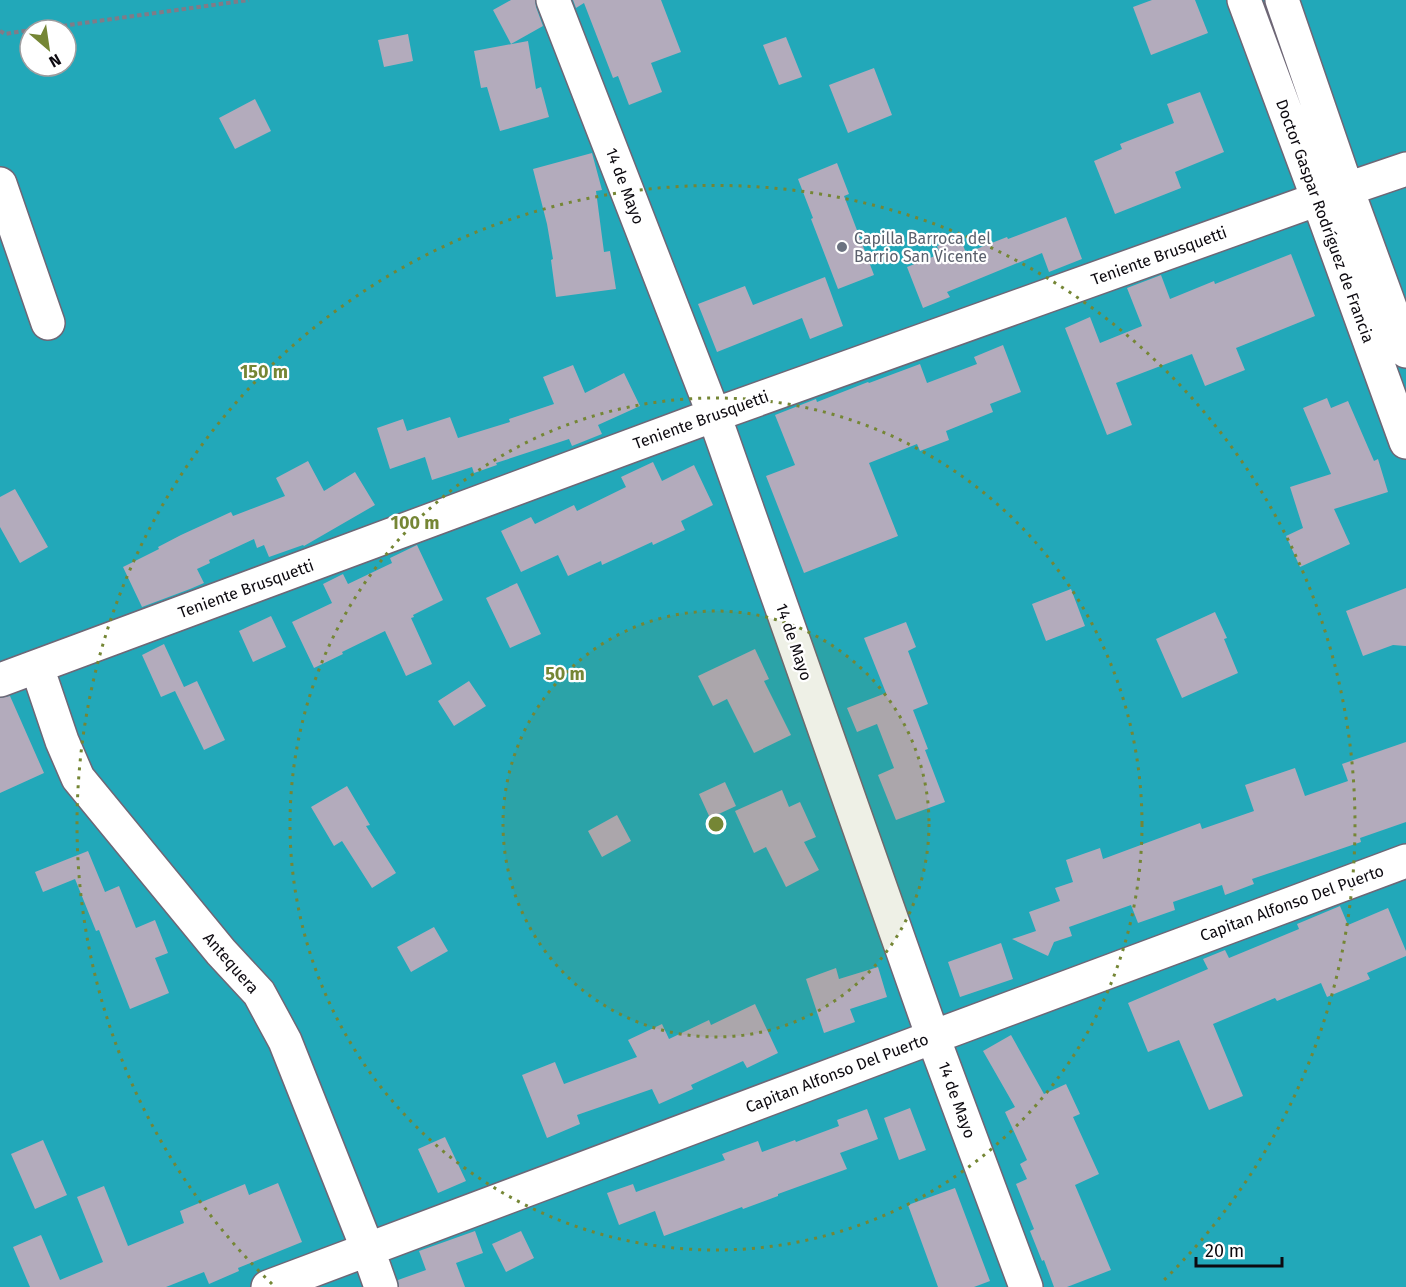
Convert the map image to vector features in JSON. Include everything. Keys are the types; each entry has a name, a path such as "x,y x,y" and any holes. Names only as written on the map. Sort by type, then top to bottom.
{"street":[{"name":"14 de Mayo","path":"553,0 714,415 933,1037 1026,1287"},
{"name":"Doctor Gaspar Rodríguez de Francia","path":"1244,0 1406,351"},
{"name":"Doctor Gaspar Rodríguez de Francia","path":"1282,0 1333,194 1406,442"},
{"name":"Teniente Brusquetti","path":"0,680 714,415 1406,169"},
{"path":"0,184 48,324"},
{"name":"Antequera","path":"37,667 62,741 78,778 221,952 259,993 285,1041 381,1287"},
{"name":"Capitan Alfonso Del Puerto","path":"268,1287 1406,861"}],"path":[{"path":"78,24 249,0"},
{"path":"0,31 5,34 18,32"}],"water":[{"path":"0,0 1406,0 1406,1287 0,1287"}],"building":[{"path":"511,0 535,0 543,26 511,44 493,10"},
{"path":"573,0 661,0 681,52 651,63 662,92 629,105 618,76 613,78 584,3 576,8"},
{"path":"1152,0 1195,0 1208,33 1151,55 1133,7"},
{"path":"408,34 413,61 384,67 378,40"},
{"path":"786,37 802,77 779,85 763,45"},
{"path":"528,41 536,89 541,87 549,117 500,131 487,87 481,88 474,51"},
{"path":"874,68 892,115 848,133 829,85"},
{"path":"1200,92 1224,152 1175,172 1181,188 1115,214 1094,161 1122,149 1120,144 1174,123 1167,104"},
{"path":"255,99 271,131 235,149 219,118"},
{"path":"592,153 602,190 596,191 604,252 610,251 616,289 556,297 547,224 533,169"},
{"name":"Capilla Barroca del Barrio San Vicente","path":"837,163 849,194 844,196 874,275 838,289 798,179"},
{"path":"1066,217 1082,259 1049,272 1042,253 947,292 950,297 923,308 907,267 940,254 937,246 960,237 966,253"},
{"path":"1291,254 1315,316 1236,348 1245,370 1205,386 1192,354 1116,383 1132,425 1107,435 1065,328 1090,317 1100,343 1142,326 1127,288 1161,275 1170,299"},
{"path":"825,277 843,326 810,339 802,318 717,352 698,304 745,286 753,305"},
{"path":"1003,345 1021,392 990,404 993,412 946,431 949,440 920,451 917,444 869,463 898,536 804,573 766,476 795,465 775,415 920,364 927,383 977,364 974,357"},
{"path":"573,365 585,393 624,373 640,406 598,425 602,434 572,446 569,439 496,463 497,465 474,473 472,467 432,480 425,457 390,469 377,428 403,419 407,431 450,417 458,438 510,422 509,419 554,404 543,377"},
{"path":"1327,398 1331,408 1348,401 1374,461 1378,459 1388,492 1334,509 1350,544 1300,567 1286,536 1303,528 1290,487 1331,474 1303,408"},
{"path":"308,461 324,491 355,472 375,505 304,546 269,557 264,545 257,548 254,539 209,560 210,563 197,569 204,583 142,607 123,567 181,535 231,512 233,516 285,496 276,478"},
{"path":"653,462 662,481 694,465 713,505 681,521 685,530 602,565 601,561 568,576 558,555 521,572 501,531 531,517 535,524 574,505 577,511 626,487 621,477"},
{"path":"15,489 48,547 20,563 0,527 0,497"},
{"path":"417,545 443,600 411,618 432,664 406,676 385,631 314,668 292,622 332,603 323,584 343,574 348,584 392,563 390,558"},
{"path":"517,583 541,634 510,648 486,598"},
{"path":"1406,588 1406,646 1393,645 1363,656 1346,611"},
{"path":"1071,589 1085,626 1046,641 1032,604"},
{"path":"1215,612 1227,638 1224,639 1238,673 1182,698 1156,639"},
{"path":"271,616 286,647 253,662 239,631"},
{"path":"906,622 916,647 908,651 928,704 913,710 928,749 925,750 945,802 896,820 878,775 894,768 877,724 857,732 847,708 886,693 864,638"},
{"path":"164,644 184,687 197,681 225,740 204,750 175,691 161,697 142,655"},
{"path":"755,649 769,679 764,681 791,735 754,753 727,699 713,706 698,676"},
{"path":"469,681 486,706 454,726 438,701"},
{"path":"10,696 44,773 0,793 0,698"},
{"path":"1406,742 1406,822 1360,838 1361,842 1252,879 1254,884 1225,895 1222,885 1173,902 1175,910 1138,923 1131,905 1069,927 1072,936 1054,942 1048,956 1012,939 1036,931 1029,912 1060,901 1055,888 1073,882 1066,860 1100,848 1103,859 1200,823 1202,829 1254,811 1245,785 1295,768 1305,796 1348,781 1342,764"},
{"path":"725,782 736,806 710,818 699,794"},
{"path":"347,786 370,825 366,826 396,873 372,888 342,841 334,846 311,807"},
{"path":"782,790 789,807 800,802 816,837 804,842 819,870 786,887 766,847 754,853 735,811"},
{"path":"617,815 631,841 602,857 588,831"},
{"path":"88,851 105,892 119,886 136,928 155,920 168,953 155,958 169,993 130,1009 99,930 96,931 75,879 43,892 35,872"},
{"path":"1340,906 1348,925 1388,908 1406,956 1367,973 1370,979 1327,997 1321,983 1277,1001 1275,998 1213,1024 1243,1096 1209,1110 1179,1040 1148,1052 1128,1003 1208,969 1203,959 1225,950 1229,958 1299,929 1297,924"},
{"path":"434,927 448,951 411,972 397,947"},
{"path":"1001,943 1013,979 960,997 948,962"},
{"path":"878,967 887,997 850,1009 855,1022 824,1033 806,979 836,968 839,979"},
{"path":"755,1004 778,1053 747,1068 743,1061 691,1085 693,1089 659,1104 652,1089 577,1115 580,1124 547,1138 522,1075 555,1062 564,1084 637,1057 628,1040 662,1024 669,1039 709,1020 711,1025"},
{"path":"1011,1035 1044,1094 1066,1084 1080,1114 1073,1117 1099,1174 1075,1185 1111,1270 1067,1287 1054,1287 1030,1231 1034,1229 1016,1184 1027,1179 1020,1164 1027,1160 1005,1112 1015,1107 983,1051"},
{"path":"910,1108 926,1150 899,1160 884,1118"},
{"path":"867,1109 878,1139 840,1153 847,1169 743,1209 742,1207 664,1236 655,1211 619,1225 607,1193 633,1184 636,1192 725,1160 722,1154 758,1141 762,1152 795,1140 796,1142 839,1126 837,1120"},
{"path":"445,1137 466,1181 438,1193 418,1149"},
{"path":"43,1140 67,1195 35,1209 11,1154"},
{"path":"278,1183 302,1242 238,1268 239,1271 209,1284 204,1272 166,1287 30,1287 13,1247 41,1235 60,1280 103,1262 77,1197 104,1186 128,1246 184,1223 180,1211 245,1184 249,1195"},
{"path":"955,1188 990,1281 974,1287 938,1287 908,1205"},
{"path":"475,1231 483,1253 456,1263 465,1287 399,1287 398,1280 426,1270 419,1251"},
{"path":"521,1231 534,1258 506,1272 492,1244"}],"place":[{"name":"Capilla Barroca del Barrio San Vicente","path":"842,247"}]}
